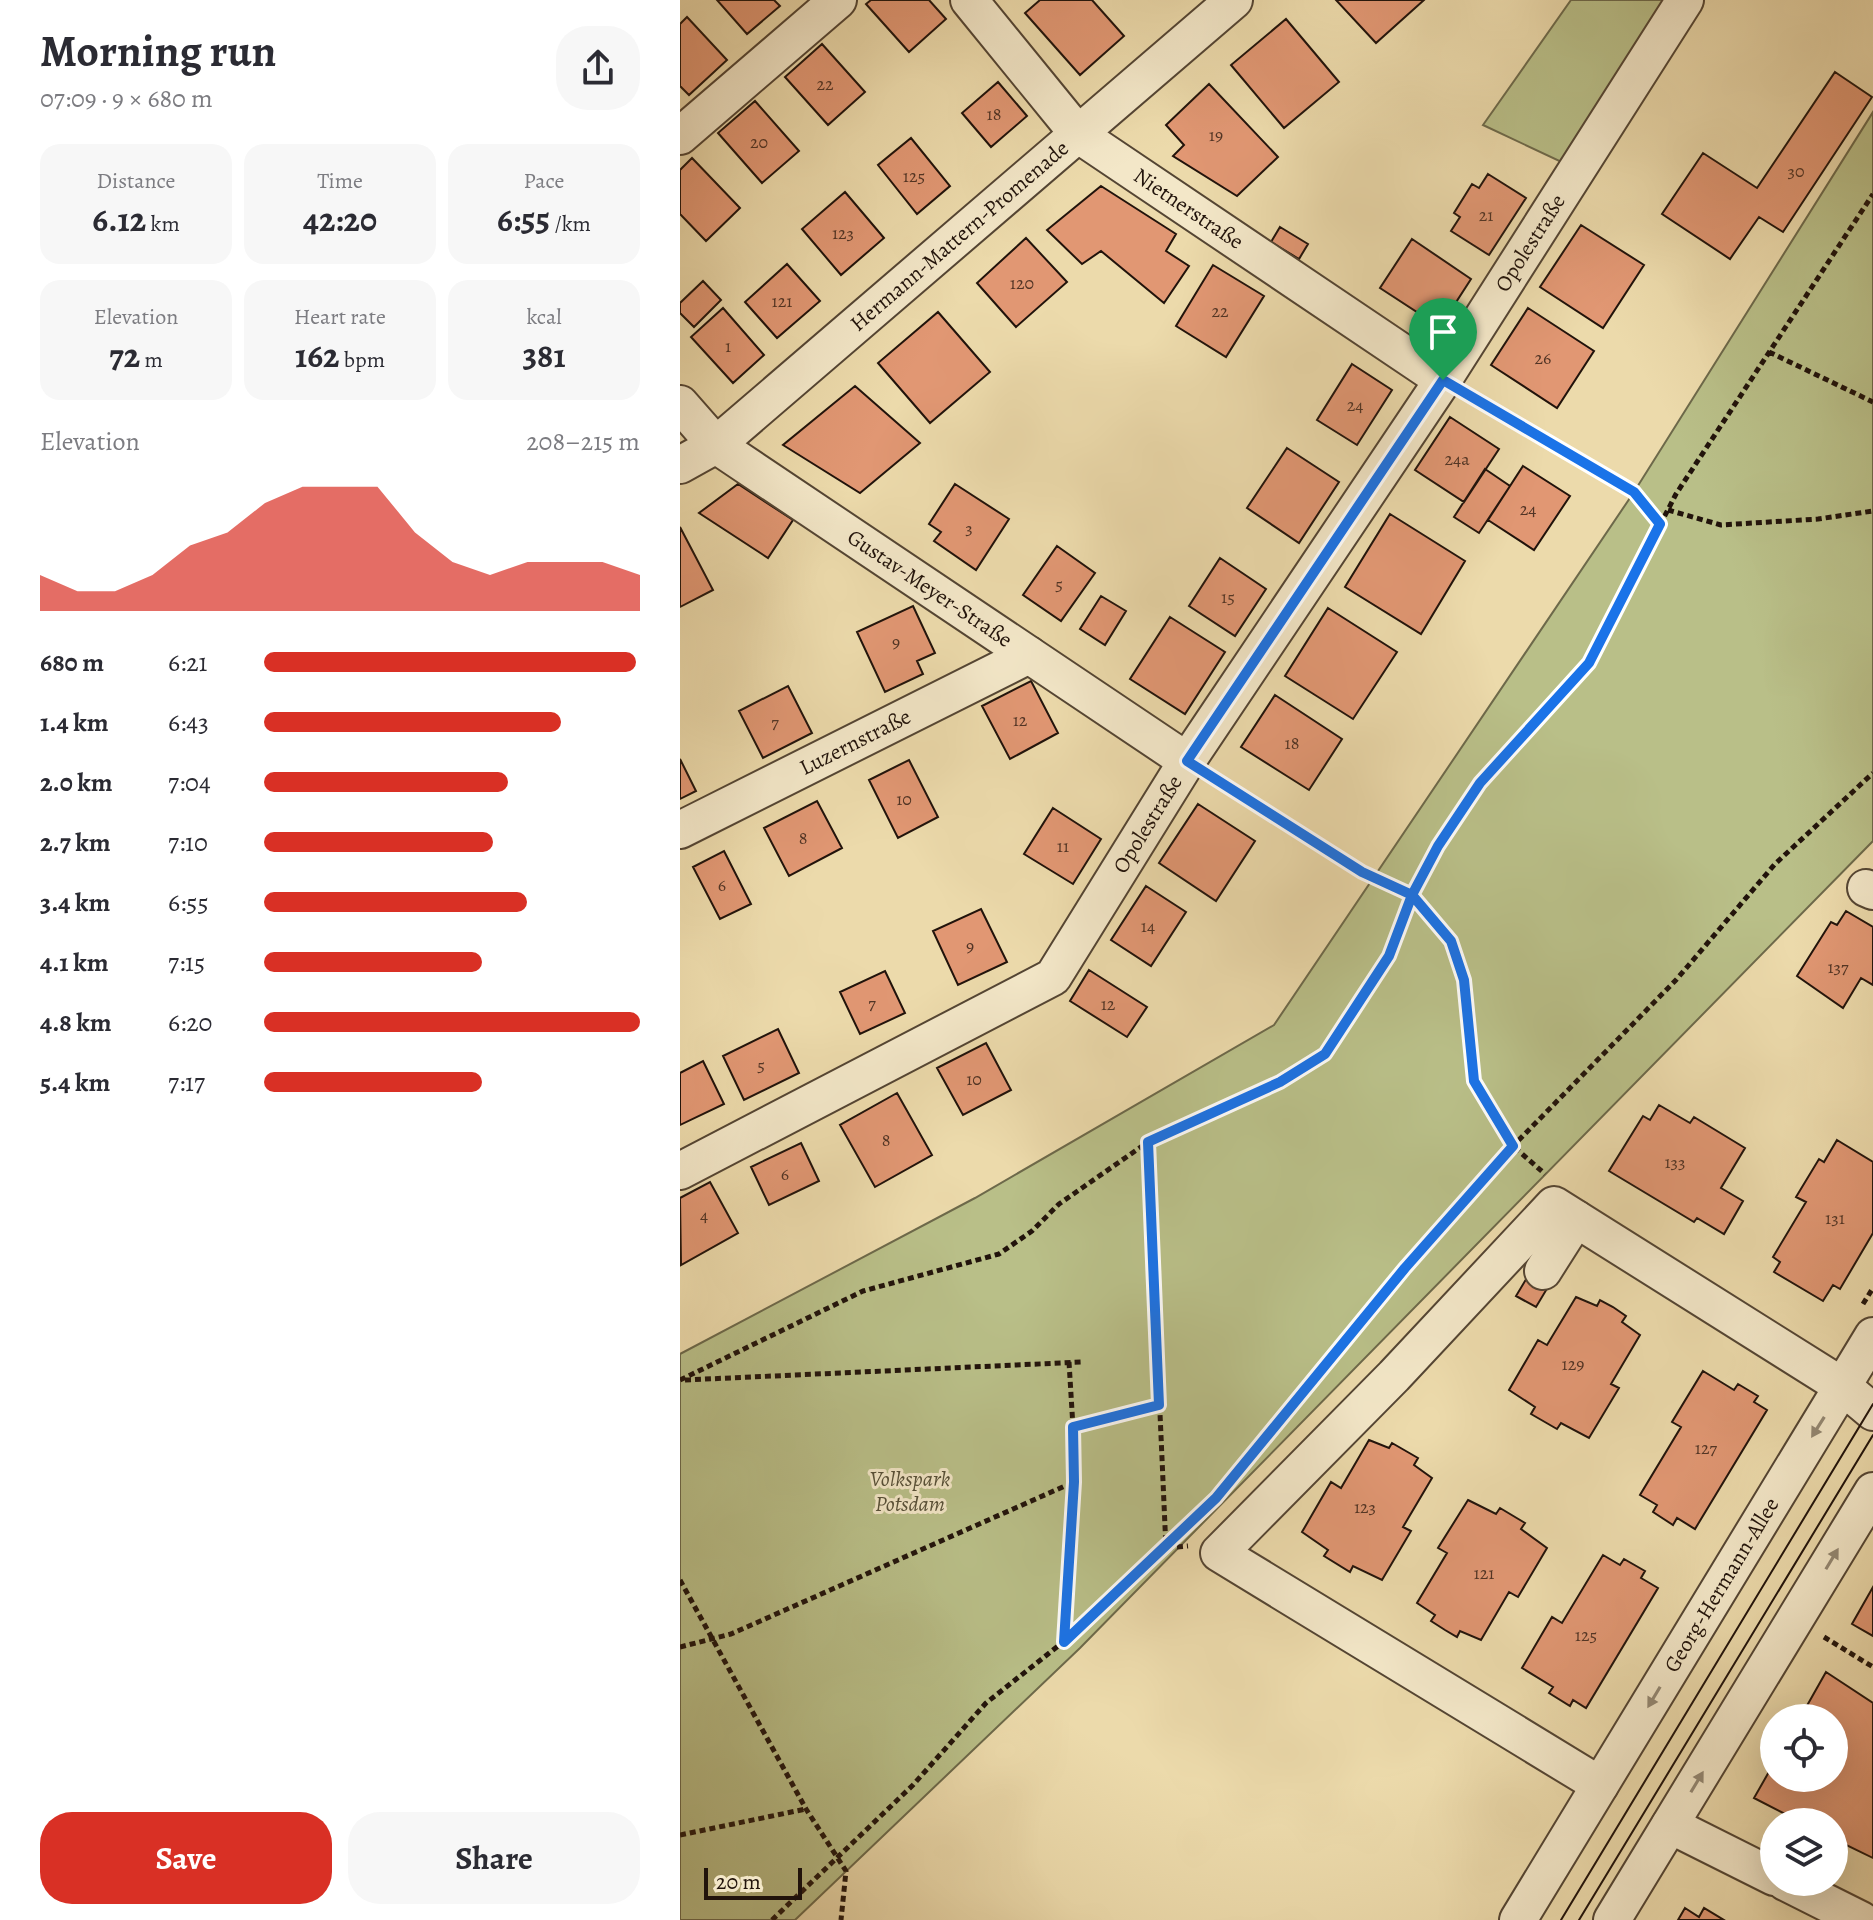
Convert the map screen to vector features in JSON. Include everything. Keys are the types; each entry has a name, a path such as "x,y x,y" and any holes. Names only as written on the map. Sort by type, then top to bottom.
{"street":[{"path":"680,136 838,0"},
{"name":"Nietnerstraße","path":"969,0 1079,135 1443,380"},
{"name":"Hermann-Mattern-Promenade","path":"680,465 716,445 1234,0"},
{"name":"Opolestraße","path":"680,1171 1053,977 1187,761 1443,380 1685,0"},
{"name":"Gustav-Meyer-Straße","path":"680,404 716,445 1187,761"},
{"name":"Luzernstraße","path":"680,830 1029,655"},
{"path":"1543,1271 1565,1212"},
{"path":"1565,1212 1842,1386 1873,1412"},
{"path":"1565,1212 1394,1376 1219,1553 1600,1785"},
{"name":"Georg-Hermann-Allee","path":"1526,1917 1600,1785 1873,1336"},
{"path":"1612,1920 1873,1491"},
{"path":"1670,1825 1760,1870"},
{"path":"1813,1896 1861,1920"}],"path":[{"path":"1082,1362 680,1380 863,1291 999,1254 1032,1231 1059,1204 1148,1142 1280,1082 1325,1054 1389,956 1412,895 1438,846 1480,783 1589,663 1668,510 1873,194"},
{"path":"1769,352 1873,402"},
{"path":"1443,380 1634,492 1660,524"},
{"path":"1668,510 1721,525 1818,519 1873,511"},
{"path":"1187,761 1362,872 1412,895 1451,941 1464,980 1474,1081 1513,1146"},
{"path":"772,1920 913,1785 986,1703 1064,1642 1166,1549 1216,1498 1405,1268 1513,1146 1676,980 1775,864 1873,773"},
{"path":"1148,1142 1166,1549"},
{"path":"1064,1642 1074,1482 1069,1362"},
{"path":"1073,1427 1159,1405"},
{"path":"680,1647 731,1634 1074,1482"},
{"path":"680,1580 806,1809 846,1871 841,1920"},
{"path":"1823,1637 1873,1667"},
{"path":"680,1835 806,1809"}],"green space":[{"path":"1571,0 1676,0 1570,166 1483,125"},
{"name":"Volkspark Potsdam","path":"1873,112 1873,841 1080,1648 795,1920 680,1920 680,1354 975,1198 1274,1025 1634,492"}],"building":[{"path":"717,0 774,0 780,6 747,34"},
{"path":"871,0 929,0 946,19 909,52 866,4"},
{"path":"1040,0 1092,0 1124,36 1080,75 1025,13"},
{"path":"1336,0 1424,0 1376,43"},
{"path":"687,17 727,60 689,95 680,86 680,24"},
{"path":"1286,19 1339,82 1284,128 1231,65"},
{"path":"822,44 865,92 828,125 785,77"},
{"path":"1835,72 1872,97 1783,232 1759,217 1730,259 1662,214 1703,153 1757,188"},
{"path":"998,82 1027,116 991,147 962,113"},
{"path":"1209,84 1278,157 1237,196 1173,156 1184,145 1166,125"},
{"path":"755,101 799,151 762,183 718,133"},
{"path":"911,138 950,186 917,214 878,165"},
{"path":"692,158 740,208 706,241 680,214 680,170"},
{"path":"1488,174 1526,198 1489,255 1451,231 1460,217 1454,213 1472,184 1479,188"},
{"path":"1101,186 1176,234 1166,251 1189,266 1164,303 1101,251 1082,264 1047,230"},
{"path":"845,192 884,238 841,275 802,229"},
{"path":"1581,225 1644,265 1603,328 1540,287"},
{"path":"1280,227 1308,244 1299,259 1271,242"},
{"path":"1026,238 1067,282 1016,327 977,283"},
{"path":"1412,239 1471,279 1440,327 1380,288"},
{"path":"787,264 820,301 777,338 745,302"},
{"path":"1213,265 1264,296 1226,357 1176,326"},
{"path":"703,281 721,300 694,327 680,313 680,303"},
{"path":"723,308 764,355 733,383 691,337"},
{"path":"1528,308 1594,351 1557,408 1491,365"},
{"path":"938,312 990,372 930,423 878,363"},
{"path":"1352,364 1392,390 1357,445 1317,420"},
{"path":"855,386 920,443 860,493 783,445"},
{"path":"1450,417 1499,449 1464,502 1415,470"},
{"path":"1287,448 1339,482 1299,543 1247,508"},
{"path":"1523,466 1570,496 1534,550 1488,520"},
{"path":"1485,469 1510,486 1479,533 1454,517"},
{"path":"738,484 793,520 768,558 699,513"},
{"path":"955,484 1009,519 976,570 934,541 941,532 929,524"},
{"path":"1390,514 1465,561 1421,634 1345,587"},
{"path":"680,527 713,590 680,607"},
{"path":"1057,546 1095,573 1061,621 1023,595"},
{"path":"1220,558 1266,589 1235,636 1189,606"},
{"path":"1101,596 1126,611 1105,645 1080,629"},
{"path":"913,606 935,653 917,661 923,674 885,692 857,632"},
{"path":"1328,608 1397,652 1353,719 1285,676"},
{"path":"1170,617 1225,652 1185,714 1130,679"},
{"path":"1031,681 1058,733 1010,759 982,706"},
{"path":"788,686 812,733 763,758 739,711"},
{"path":"1275,695 1342,739 1309,790 1241,747"},
{"path":"680,759 696,791 680,799"},
{"path":"909,760 938,817 898,838 869,780"},
{"path":"817,801 842,848 789,876 764,828"},
{"path":"1198,804 1255,841 1216,901 1159,863"},
{"path":"1053,808 1101,839 1073,884 1024,854"},
{"path":"724,851 751,904 720,919 693,867"},
{"path":"1146,886 1186,912 1151,966 1111,940"},
{"path":"981,909 1007,962 958,985 933,931"},
{"path":"1846,911 1873,927 1873,985 1861,978 1843,1008 1797,976 1831,922 1837,925"},
{"path":"1089,970 1147,1007 1127,1037 1070,1001"},
{"path":"885,971 905,1013 860,1034 840,992"},
{"path":"778,1029 799,1073 744,1100 723,1056"},
{"path":"986,1043 1011,1090 963,1115 937,1068"},
{"path":"703,1061 724,1104 680,1125 680,1073"},
{"path":"897,1093 932,1155 875,1187 840,1125"},
{"path":"1659,1105 1690,1123 1694,1117 1745,1148 1721,1188 1743,1201 1724,1234 1697,1218 1694,1222 1609,1171 1643,1116 1650,1120"},
{"path":"1837,1140 1873,1162 1873,1233 1840,1289 1833,1285 1823,1301 1774,1272 1780,1262 1773,1257 1806,1202 1796,1197 1819,1159 1824,1162"},
{"path":"801,1143 819,1181 769,1205 751,1167"},
{"path":"710,1182 738,1233 681,1265 680,1198"},
{"path":"1534,1266 1554,1277 1536,1307 1516,1296"},
{"path":"1576,1297 1597,1306 1600,1300 1613,1307 1626,1316 1622,1322 1640,1335 1611,1384 1619,1388 1589,1438 1561,1423 1557,1429 1531,1414 1535,1407 1509,1390 1538,1340 1547,1345"},
{"path":"1703,1371 1734,1390 1738,1384 1758,1396 1754,1402 1767,1410 1695,1529 1677,1518 1673,1525 1653,1512 1657,1505 1640,1495 1681,1427 1672,1422"},
{"path":"1369,1440 1389,1448 1392,1443 1418,1458 1414,1465 1432,1478 1403,1527 1411,1531 1382,1580 1353,1566 1350,1572 1324,1556 1328,1550 1302,1532 1331,1482 1341,1488"},
{"path":"1468,1500 1496,1514 1500,1508 1525,1523 1521,1529 1547,1548 1518,1597 1509,1592 1481,1640 1460,1631 1457,1637 1431,1621 1435,1615 1417,1603 1447,1553 1438,1548"},
{"path":"1603,1555 1620,1565 1624,1559 1645,1571 1641,1578 1658,1588 1586,1708 1573,1700 1570,1706 1549,1693 1553,1687 1522,1668 1552,1617 1562,1623"},
{"path":"1873,1587 1873,1636 1852,1624"},
{"path":"1826,1672 1873,1703 1873,1858 1848,1846 1848,1808 1774,1808 1754,1798 1760,1788 1760,1792 1848,1792 1848,1704 1808,1704"},
{"path":"1685,1908 1699,1917 1704,1908 1724,1920 1678,1920"}],"tram line":[{"path":"1561,1920 1873,1404"},
{"path":"1579,1920 1873,1435"}],"route":[{"path":"1443,380 1187,761 1362,872 1412,895 1451,941 1464,980 1474,1081 1513,1146 1405,1268 1216,1498 1166,1549 1064,1642 1074,1482 1073,1427 1159,1405 1148,1142 1280,1082 1325,1054 1389,956 1412,895 1438,846 1480,783 1589,663 1660,524 1634,492 1443,380"}]}
